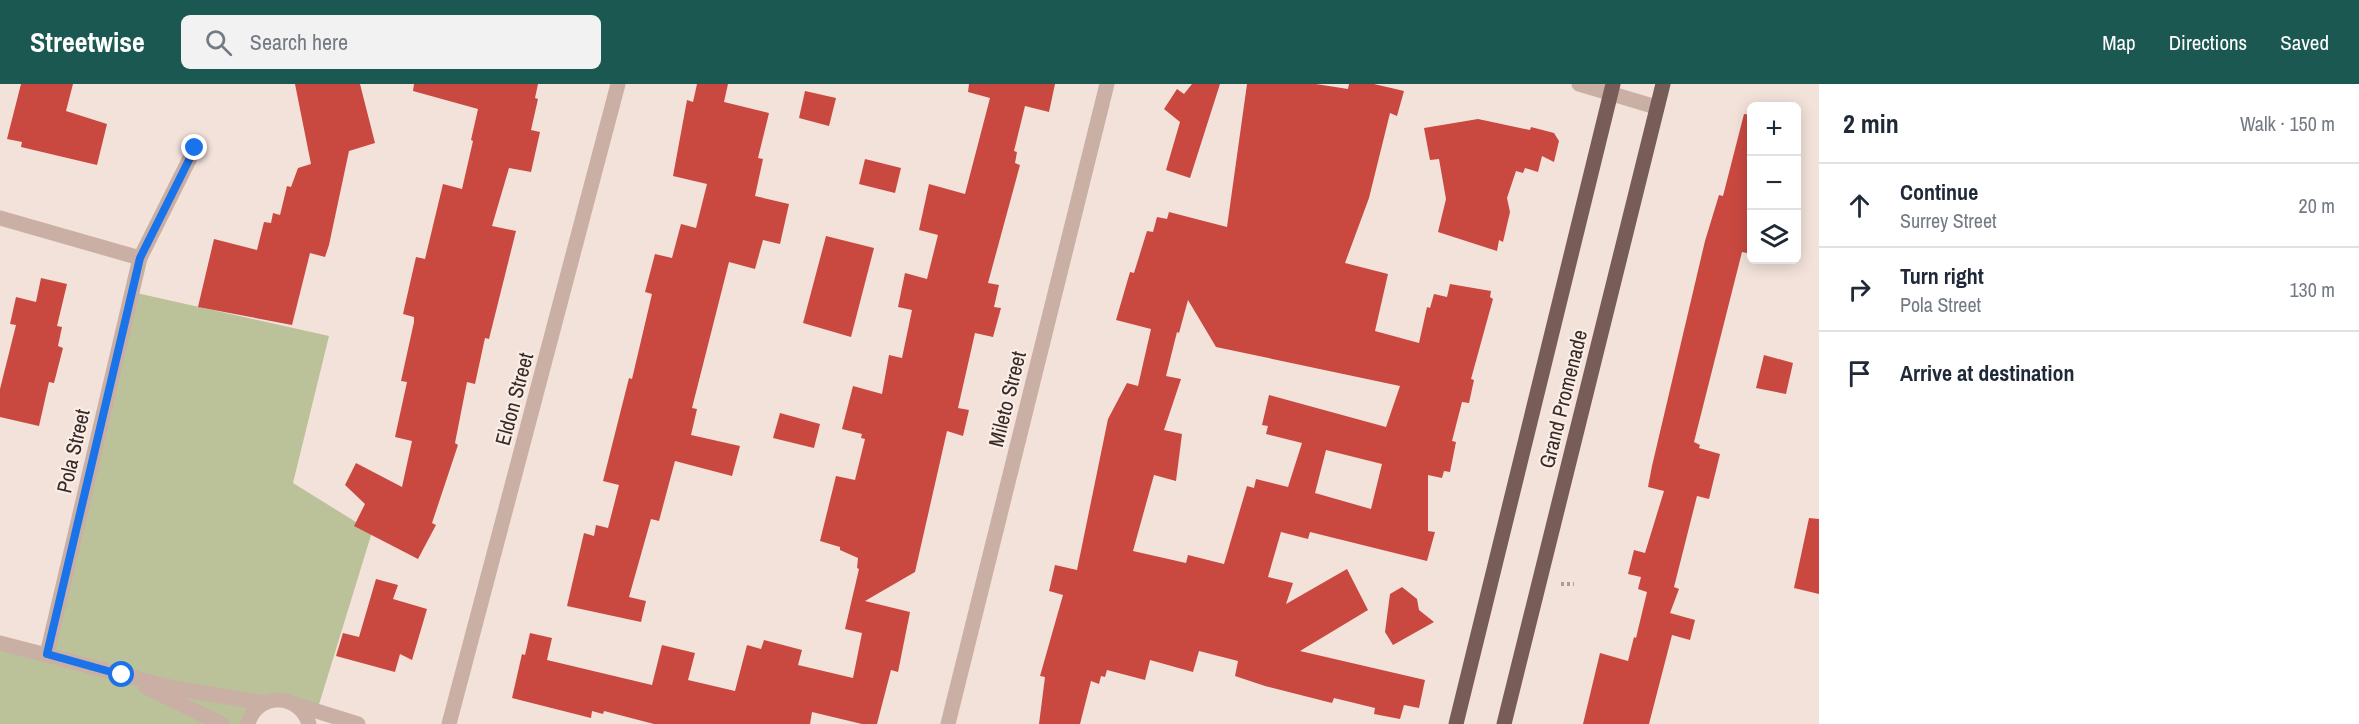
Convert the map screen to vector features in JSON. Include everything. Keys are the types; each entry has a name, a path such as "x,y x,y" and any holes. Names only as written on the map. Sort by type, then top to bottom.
{"main road":[{"name":"Grand Promenade","path":"1504,724 1663,84"},
{"name":"Grand Promenade","path":"1456,724 1612,89"}],"street":[{"name":"Eldon Street","path":"449,724 618,84"},
{"name":"Mileto Street","path":"948,724 1107,84"},
{"path":"1579,84 1612,89 1656,107"},
{"name":"Pola Street","path":"47,654 140,258 195,148"},
{"path":"0,218 140,258"},
{"path":"0,643 174,688 264,703 281,700 358,724"},
{"path":"122,675 222,724"},
{"path":"248,724 254,712 264,703"},
{"path":"297,705 306,715 309,724"}],"green space":[{"path":"132,292 329,336 293,483 372,532 313,724 274,699 248,724 0,724 0,643 46,654"}],"building":[{"path":"21,84 73,84 66,111 107,124 97,165 21,147 22,142 7,139"},
{"path":"295,84 360,84 375,143 349,151 329,245 325,257 310,253 292,325 198,307 214,239 257,250 264,222 271,223 273,213 280,215 287,186 291,187 298,168 311,164"},
{"path":"414,84 538,84 535,98 538,99 531,130 540,132 531,172 509,168 492,226 516,231 489,339 485,338 475,384 467,382 455,443 458,445 432,523 436,525 418,559 354,526 365,504 345,485 356,463 402,487 412,441 395,437 407,382 401,381 414,322 414,317 403,314 416,257 425,259 443,184 462,189 473,141 471,140 478,109 413,91"},
{"path":"697,84 728,84 724,102 769,113 758,158 763,159 755,196 789,204 780,244 763,240 755,269 729,262 692,408 697,409 691,435 740,446 732,476 675,461 659,521 651,519 629,597 646,601 641,622 567,606 584,533 594,536 596,525 608,528 619,485 603,481 629,378 632,379 652,294 645,292 655,254 672,258 681,224 696,228 707,184 673,176 687,100 693,102"},
{"path":"969,84 1055,84 1049,112 1025,106 1014,151 1017,152 1015,163 1020,165 988,283 999,285 994,307 1001,308 993,337 975,333 958,408 969,410 963,436 947,431 915,572 865,601 910,612 898,672 891,670 877,724 862,724 812,712 810,724 654,724 604,711 603,714 592,711 591,718 512,698 522,654 525,655 530,633 552,638 547,660 652,685 662,645 695,653 688,680 735,691 747,645 761,649 764,640 802,650 798,665 853,678 862,633 845,629 859,569 857,568 858,558 840,550 840,547 820,541 836,476 855,480 865,439 861,438 862,434 842,429 853,386 882,394 889,355 902,358 912,310 898,307 905,273 927,279 938,235 919,230 929,184 965,194 990,98 968,92"},
{"path":"1192,84 1220,84 1190,178 1166,170 1180,122 1164,109 1177,89 1184,94"},
{"path":"1247,84 1316,84 1348,89 1349,84 1374,84 1404,91 1397,116 1390,113 1369,198 1345,263 1388,274 1375,331 1419,343 1427,307 1430,308 1434,294 1447,297 1450,284 1491,291 1490,297 1493,299 1471,379 1474,380 1469,403 1462,402 1452,441 1456,442 1450,472 1444,471 1442,478 1428,475 1428,531 1435,532 1427,561 1310,532 1308,539 1281,532 1268,577 1293,583 1286,604 1347,569 1368,610 1300,651 1425,680 1419,708 1404,705 1400,719 1374,714 1375,708 1334,698 1332,703 1265,686 1235,676 1238,661 1199,651 1193,672 1150,660 1145,680 1107,670 1105,677 1101,676 1099,684 1091,681 1080,724 1039,724 1045,677 1040,676 1063,595 1049,591 1055,565 1077,570 1108,419 1127,383 1138,386 1151,329 1116,320 1130,272 1134,273 1147,231 1153,232 1157,217 1167,219 1169,212 1227,227","holes":["1188,300 1216,347 1400,386 1386,427 1269,395 1262,425 1268,426 1266,434 1302,443 1288,487 1256,479 1254,488 1247,486 1224,564 1188,555 1186,563 1133,551 1154,475 1176,481 1182,434 1164,430 1181,379 1166,376","1326,450 1382,464 1371,509 1315,493"]},
{"path":"805,91 836,98 829,126 799,118"},
{"path":"1744,114 1747,114 1747,253 1742,252 1694,442 1700,445 1699,448 1720,454 1709,499 1697,496 1674,587 1679,589 1670,613 1695,620 1690,640 1672,635 1649,724 1583,724 1600,653 1628,661 1634,637 1636,638 1647,592 1638,589 1641,577 1628,574 1634,550 1645,553 1664,491 1648,487 1652,466 1705,241 1719,195 1723,196"},
{"path":"1478,119 1554,133 1559,141 1554,162 1542,156 1538,172 1525,168 1523,173 1516,171 1507,198 1510,212 1503,242 1499,240 1497,251 1438,232 1446,199 1439,159 1430,160 1424,128"},
{"path":"865,159 901,168 895,193 859,184"},
{"path":"826,236 874,248 851,337 803,323"},
{"path":"41,278 67,284 57,326 62,327 58,346 63,348 54,383 49,382 39,426 0,417 0,389 16,325 10,324 16,297 36,302"},
{"path":"1764,355 1793,363 1786,394 1756,388"},
{"path":"780,413 820,424 814,448 773,438"},
{"path":"1809,518 1819,519 1819,594 1794,588"},
{"path":"376,579 398,585 393,599 427,609 412,660 400,654 395,672 336,656 343,633 359,637"},
{"path":"1402,587 1417,599 1419,610 1434,622 1393,645 1385,632 1390,594"}],"route":[{"path":"122,675 47,654 140,258 195,148"}]}
